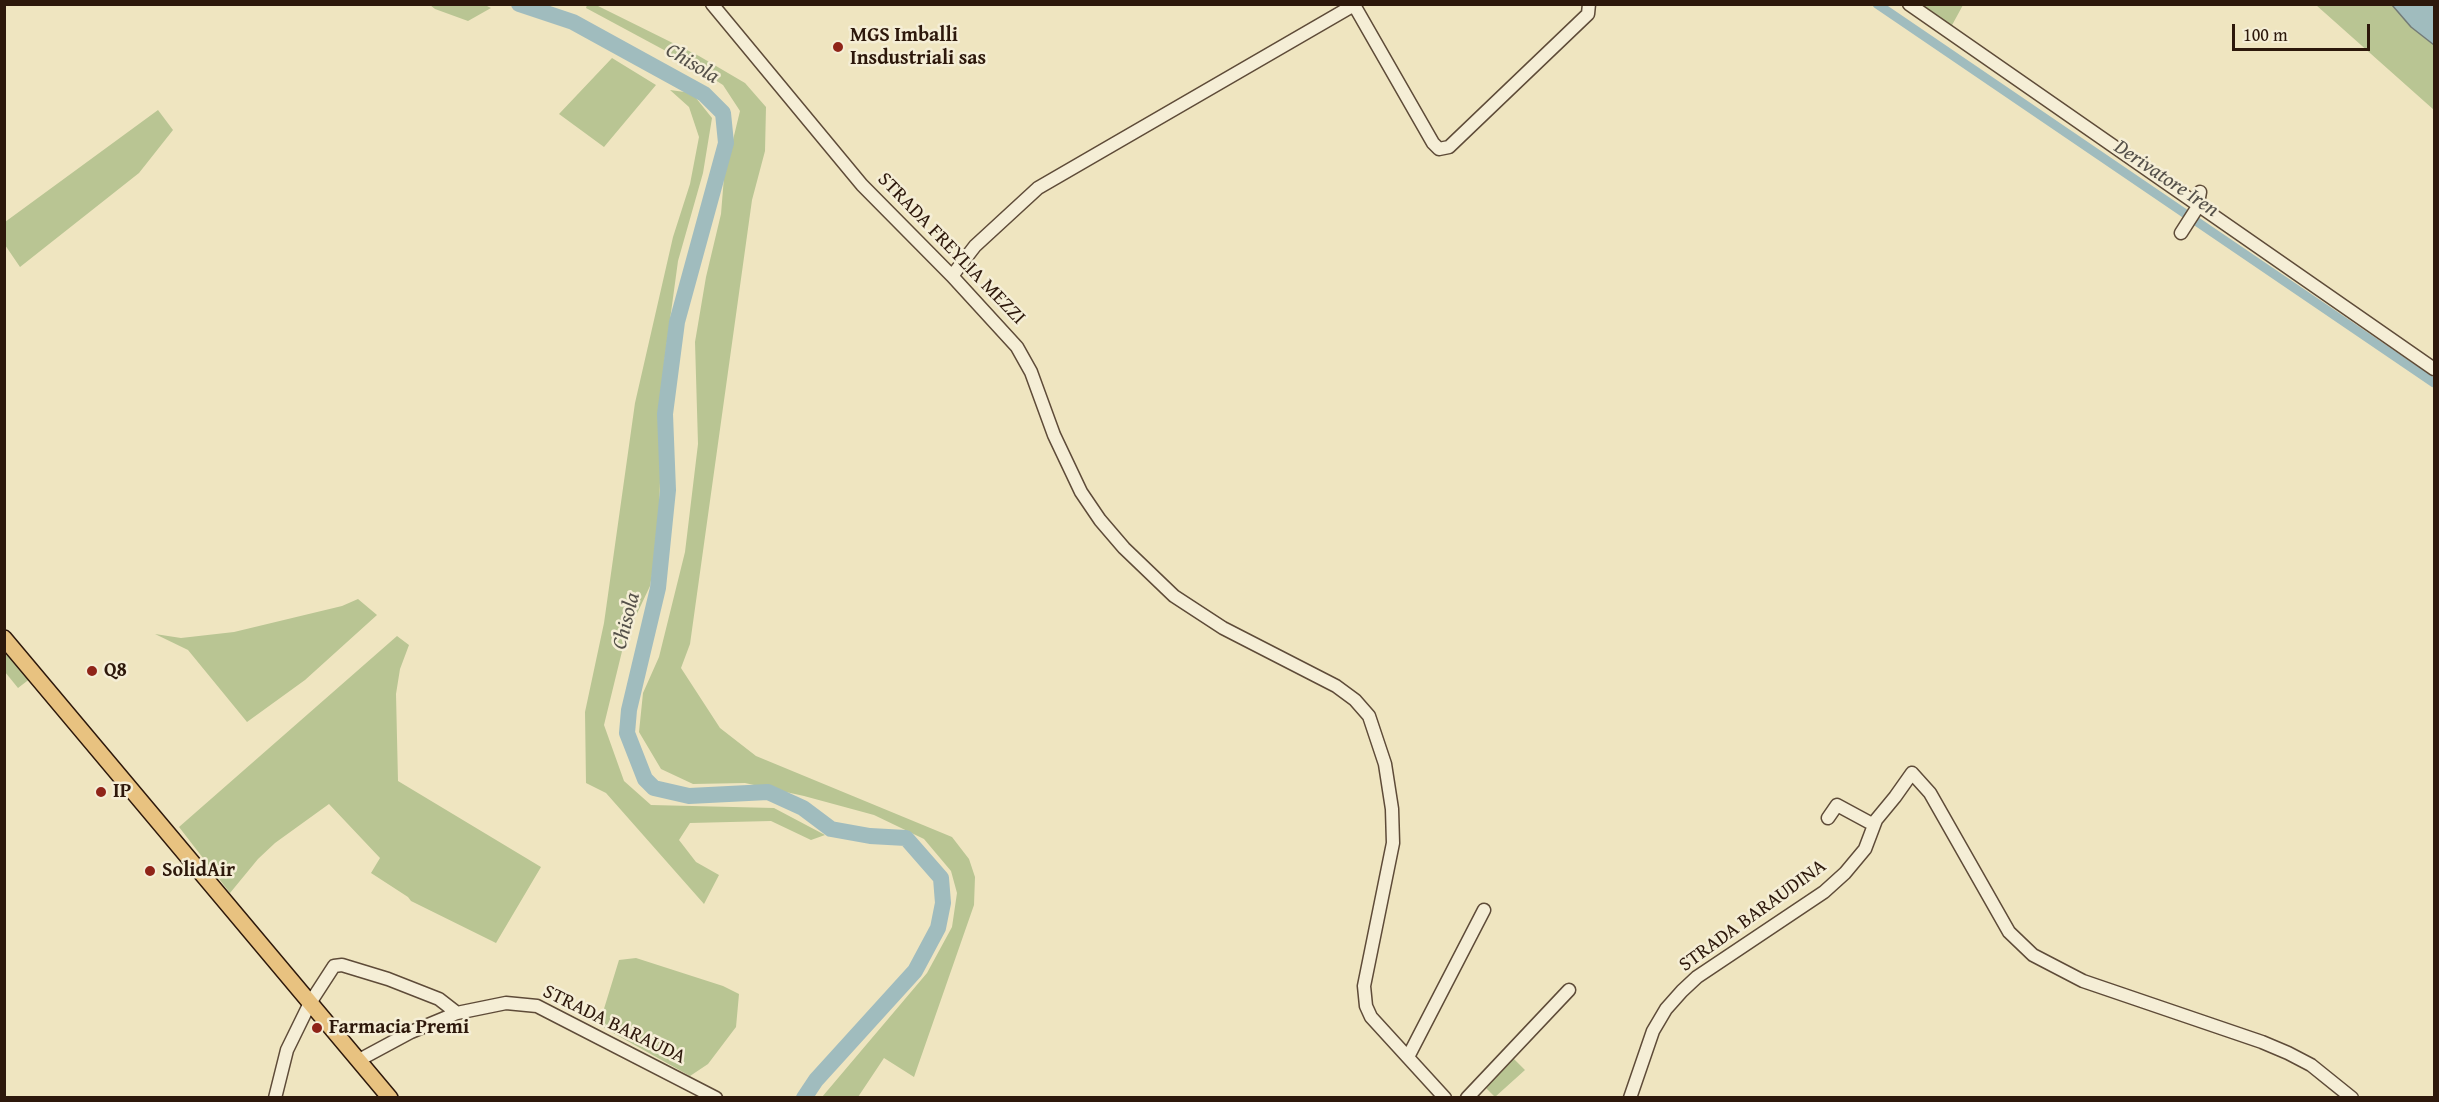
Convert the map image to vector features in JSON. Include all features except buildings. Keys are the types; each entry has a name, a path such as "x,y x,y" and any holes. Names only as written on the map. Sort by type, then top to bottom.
{"main road":[{"path":"4,638 390,1098"}],"street":[{"name":"STRADA FREYLIA MEZZI","path":"712,4 862,186 952,276 1017,347 1032,372 1054,435 1081,492 1100,520 1124,548 1174,596 1223,628 1336,686 1369,716 1385,764 1392,809 1393,843 1364,986 1366,1006 1371,1017 1445,1098"},
{"path":"952,276 975,246 1038,188 1354,5 1433,143 1440,149 1449,147 1588,14 1589,4"},
{"path":"1909,4 2199,201 2434,369"},
{"path":"2181,233 2199,201"},
{"name":"STRADA BARAUDINA","path":"1630,1098 1653,1031 1666,1009 1697,977 1824,892 1845,873 1865,849 1874,825 1912,773 1930,793 2008,932 2033,955 2083,981 2288,1053 2311,1065 2352,1098"},
{"path":"1828,818 1837,805 1874,825"},
{"path":"1408,1057 1484,910"},
{"path":"287,1098 275,1094 286,1050 310,1003 334,966 342,965 388,979 439,999 457,1013"},
{"path":"1467,1098 1569,990"},
{"name":"STRADA BARAUDA","path":"359,1060 411,1032 457,1013 506,1003 537,1006 716,1098"}],"green space":[{"path":"430,5 485,5 491,8 468,21"},
{"path":"587,5 596,5 699,56 745,83 766,107 765,151 752,200 690,644 681,668 720,728 756,756 952,837 969,859 975,877 974,905 914,1077 884,1058 858,1097 822,1097 927,973 952,927 957,893 951,871 924,839 874,815 804,796 745,783 693,784 661,769 639,732 643,693 659,657 685,552 698,444 695,342 706,277 721,214 724,177 740,111 723,85 690,64 586,8"},
{"path":"1919,5 1963,5 1951,27"},
{"path":"2316,5 2392,5 2411,27 2434,45 2434,110"},
{"path":"612,58 656,85 604,147 559,114"},
{"path":"670,90 692,93 712,118 703,173 678,261 664,364 658,541 650,586 625,639 604,725 624,781 651,805 774,808 825,835 811,840 771,821 690,823 679,840 696,862 719,875 704,904 606,793 586,783 585,712 604,623 635,403 673,237 690,184 699,137 689,107"},
{"path":"158,110 173,130 139,173 20,267 5,245 5,222"},
{"path":"358,599 377,615 305,680 247,722 188,650 155,634 181,638 234,632 342,606"},
{"path":"397,636 409,645 400,669 396,694 398,781 541,867 496,943 411,901 371,873 380,858 329,804 275,843 258,859 230,893 179,827"},
{"path":"4,648 31,678 18,688 5,672"},
{"path":"636,958 723,986 739,994 736,1027 708,1064 690,1076 599,1025 619,960"},
{"path":"1513,1058 1525,1070 1495,1097 1485,1087"}],"water":[{"path":"2392,5 2434,5 2434,45 2411,27"}],"waterway":[{"name":"Chisola","path":"519,4 573,22 704,94 723,113 726,143 677,322 665,414 668,490 658,588 629,710 627,733 645,779 654,788 689,796 768,792 803,808 831,829 870,836 906,838 941,878 943,903 938,928 915,971 816,1080 804,1098"},
{"name":"Derivatore Iren","path":"1877,4 2434,383"}],"place":[{"name":"MGS Imballi Insdustriali sas","path":"838,47"},
{"name":"Q8","path":"92,671"},
{"name":"IP","path":"101,792"},
{"name":"SolidAir","path":"150,871"},
{"name":"Farmacia Premi","path":"317,1028"}]}
